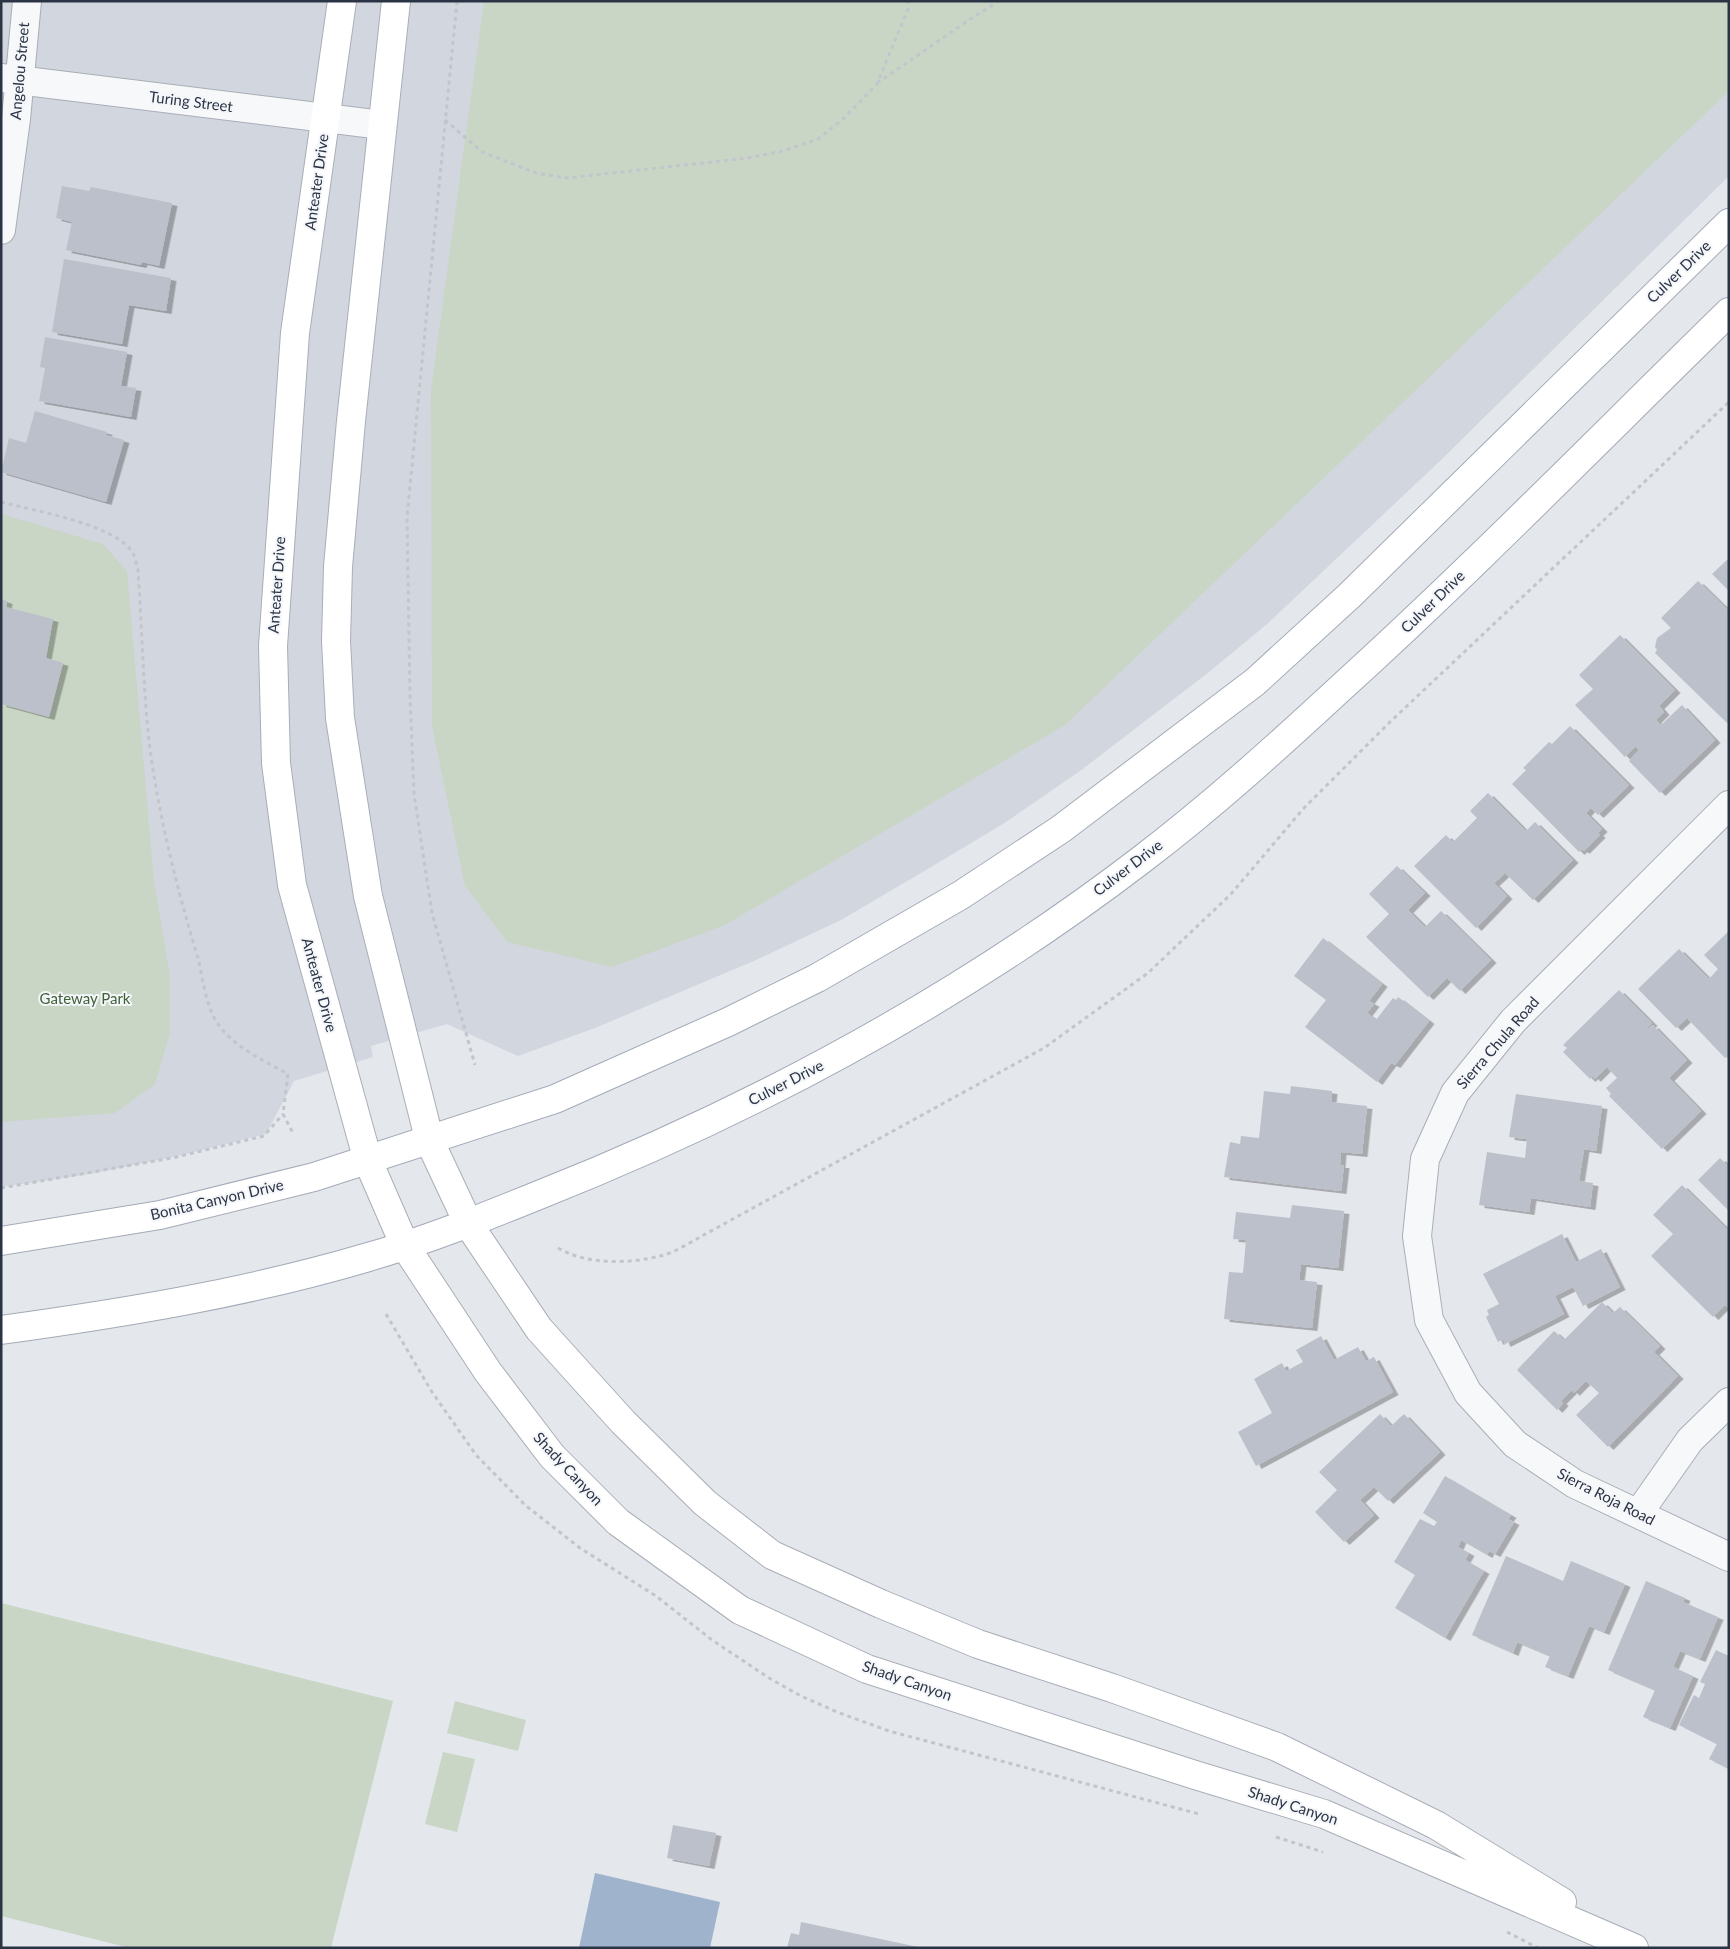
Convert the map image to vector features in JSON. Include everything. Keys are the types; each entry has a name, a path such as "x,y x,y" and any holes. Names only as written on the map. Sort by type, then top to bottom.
{"main road":[{"name":"Anteater Drive","path":"342,1 295,333 273,646 276,763 292,885 368,1161"},
{"path":"396,1 341,528 336,641 340,718 368,896 430,1142"},
{"name":"Culver Drive","path":"430,1142 555,1099 773,1000 817,978 961,895 1061,829 1270,669 1349,596 1729,223"},
{"name":"Culver Drive","path":"406,1246 468,1225 676,1139 799,1078 915,1012 1023,944 1141,860 1252,770 1411,624 1729,312"},
{"name":"Bonita Canyon Drive","path":"1,1241 160,1215 314,1177 430,1142"},
{"name":"Shady Canyon","path":"430,1142 468,1225 539,1329 623,1422 705,1503 772,1555 881,1604 978,1644 1112,1688 1277,1747 1436,1825 1636,1948"},
{"name":"Shady Canyon","path":"368,1161 406,1246 488,1372 552,1456 618,1522 740,1610 867,1669 1196,1775 1324,1814 1636,1948"},
{"path":"1,1330 128,1312 227,1294 406,1246"}],"street":[{"name":"Angelou Street","path":"1,230 10,79 26,1"},
{"name":"Turing Street","path":"10,79 326,120 382,125"},
{"name":"Sierra Chula Road","path":"1429,1320 1416,1236 1424,1159 1455,1093 1513,1021 1729,805"},
{"name":"Sierra Roja Road","path":"1429,1320 1468,1393 1514,1444 1574,1484 1729,1557"},
{"path":"1638,1514 1690,1440 1729,1402"}],"path":[{"path":"457,1 407,518 410,696 414,794 432,913 475,1065"},
{"path":"877,84 908,9 908,1"},
{"path":"445,120 482,152 505,163 536,173 567,178 601,176 748,158 792,148 818,139 844,118 877,84 974,16 999,1"},
{"path":"558,1248 570,1255 610,1262 661,1256 710,1232 1052,1042 1148,973 1231,894 1304,808 1390,722 1729,402"},
{"path":"1,502 94,527 116,537 132,550 138,570 149,740 153,766 166,837 210,1006 218,1024 256,1056 288,1074 283,1114 264,1136 172,1158 1,1188"},
{"path":"283,1114 294,1135"}],"shaded area":[{"path":"1,1 1729,1 1729,176 1441,460 1266,625 1209,672 1080,771 1003,824 841,920 756,960 595,1028 518,1056 447,1024 371,1046 373,1057 294,1081 266,1134 182,1155 90,1174 1,1187"}],"green space":[{"path":"484,1 1729,1 1729,91 1065,725 725,925 612,967 507,942 465,886 432,726 431,390"},
{"name":"Gateway Park","path":"1,514 103,544 127,571 154,882 170,977 170,1033 155,1084 115,1113 1,1122"},
{"path":"1,1603 393,1701 331,1948 130,1948 1,1916"},
{"path":"455,1701 526,1720 518,1751 447,1733"},
{"path":"443,1752 475,1759 457,1832 425,1824"}],"water":[{"path":"595,1873 720,1902 710,1948 579,1948"}],"building":[{"path":"62,186 89,191 91,187 172,203 159,266 142,262 141,265 66,250 72,222 56,218"},
{"path":"64,259 171,278 166,311 129,305 122,344 52,332"},
{"path":"45,337 127,352 121,386 136,388 131,417 39,401 45,368 40,367"},
{"path":"35,411 107,432 106,435 124,440 106,502 1,472 9,438 26,443"},
{"path":"1729,558 1729,591 1712,574"},
{"path":"1698,581 1729,611 1729,721 1727,723 1655,653 1657,650 1655,647 1657,638 1671,628 1661,618"},
{"path":"1,599 7,601 6,607 53,619 46,658 63,663 49,717 1,704"},
{"path":"1620,635 1675,690 1659,706 1664,712 1656,720 1661,725 1682,705 1715,740 1660,793 1629,761 1639,750 1636,746 1625,757 1575,705 1593,689 1579,675"},
{"path":"1570,726 1629,785 1598,815 1591,808 1586,813 1602,829 1598,833 1600,835 1584,851 1582,849 1579,852 1512,784 1526,770 1523,768 1549,742 1552,744"},
{"path":"1488,793 1526,831 1535,822 1573,860 1533,900 1505,873 1494,883 1507,896 1476,928 1414,866 1446,835 1453,842 1477,818 1470,811"},
{"path":"1397,866 1425,893 1408,910 1425,927 1441,911 1491,960 1460,991 1447,978 1428,997 1366,937 1389,914 1369,894"},
{"path":"1729,931 1729,1055 1725,1058 1687,1018 1676,1028 1638,989 1679,949 1709,979 1718,969 1704,955"},
{"path":"1323,938 1382,984 1369,1001 1374,1004 1367,1013 1376,1020 1393,998 1396,1000 1398,997 1429,1021 1395,1065 1391,1063 1377,1082 1305,1027 1326,1000 1294,976"},
{"path":"1619,990 1652,1023 1641,1034 1653,1025 1687,1060 1669,1078 1701,1111 1662,1149 1609,1096 1611,1094 1606,1088 1617,1078 1607,1067 1595,1079 1593,1076 1590,1079 1563,1052 1567,1048 1563,1045"},
{"path":"1291,1086 1332,1091 1331,1102 1367,1106 1362,1154 1341,1152 1340,1165 1344,1165 1341,1191 1224,1177 1230,1142 1240,1144 1241,1136 1259,1138 1264,1091 1290,1094"},
{"path":"1516,1094 1602,1106 1596,1151 1584,1149 1579,1181 1593,1183 1590,1207 1531,1198 1529,1212 1479,1205 1487,1152 1525,1158 1527,1139 1509,1137"},
{"path":"1720,1158 1729,1167 1729,1211 1698,1180"},
{"path":"1682,1185 1729,1231 1729,1309 1725,1305 1713,1317 1651,1256 1673,1234 1653,1215"},
{"path":"1292,1205 1344,1211 1338,1268 1301,1264 1299,1280 1317,1282 1312,1328 1224,1319 1229,1272 1243,1273 1246,1240 1233,1239 1236,1212 1290,1218"},
{"path":"1562,1234 1576,1262 1601,1249 1620,1287 1583,1306 1573,1287 1555,1296 1564,1314 1505,1344 1503,1339 1498,1342 1486,1317 1489,1315 1487,1310 1499,1304 1483,1274"},
{"path":"1602,1302 1613,1313 1620,1307 1660,1346 1654,1352 1678,1376 1608,1447 1576,1415 1599,1393 1586,1381 1574,1393 1572,1390 1561,1401 1563,1403 1557,1410 1517,1370 1554,1331 1564,1340"},
{"path":"1321,1336 1334,1360 1358,1347 1366,1361 1374,1357 1393,1392 1256,1466 1238,1432 1272,1413 1254,1379 1282,1363 1286,1371 1303,1362 1296,1350"},
{"path":"1380,1414 1391,1426 1404,1414 1440,1452 1388,1501 1374,1487 1360,1500 1374,1515 1344,1542 1315,1512 1337,1490 1319,1472"},
{"path":"1445,1476 1511,1515 1508,1519 1514,1522 1495,1554 1489,1551 1487,1555 1461,1540 1458,1547 1469,1553 1465,1560 1484,1571 1445,1638 1395,1608 1415,1575 1394,1562 1420,1519 1434,1526 1437,1522 1423,1513"},
{"path":"1506,1556 1563,1581 1571,1561 1625,1584 1604,1632 1589,1626 1568,1676 1545,1667 1550,1656 1517,1642 1513,1653 1472,1635"},
{"path":"1646,1581 1685,1598 1683,1602 1718,1617 1700,1659 1680,1651 1673,1667 1693,1676 1670,1728 1643,1717 1655,1690 1608,1670"},
{"path":"1716,1650 1729,1656 1729,1769 1709,1759 1717,1744 1679,1725 1694,1695 1699,1698 1705,1684 1700,1682"},
{"path":"673,1825 716,1833 709,1866 667,1858"},
{"path":"801,1922 918,1948 787,1948 791,1933 799,1935"}]}
